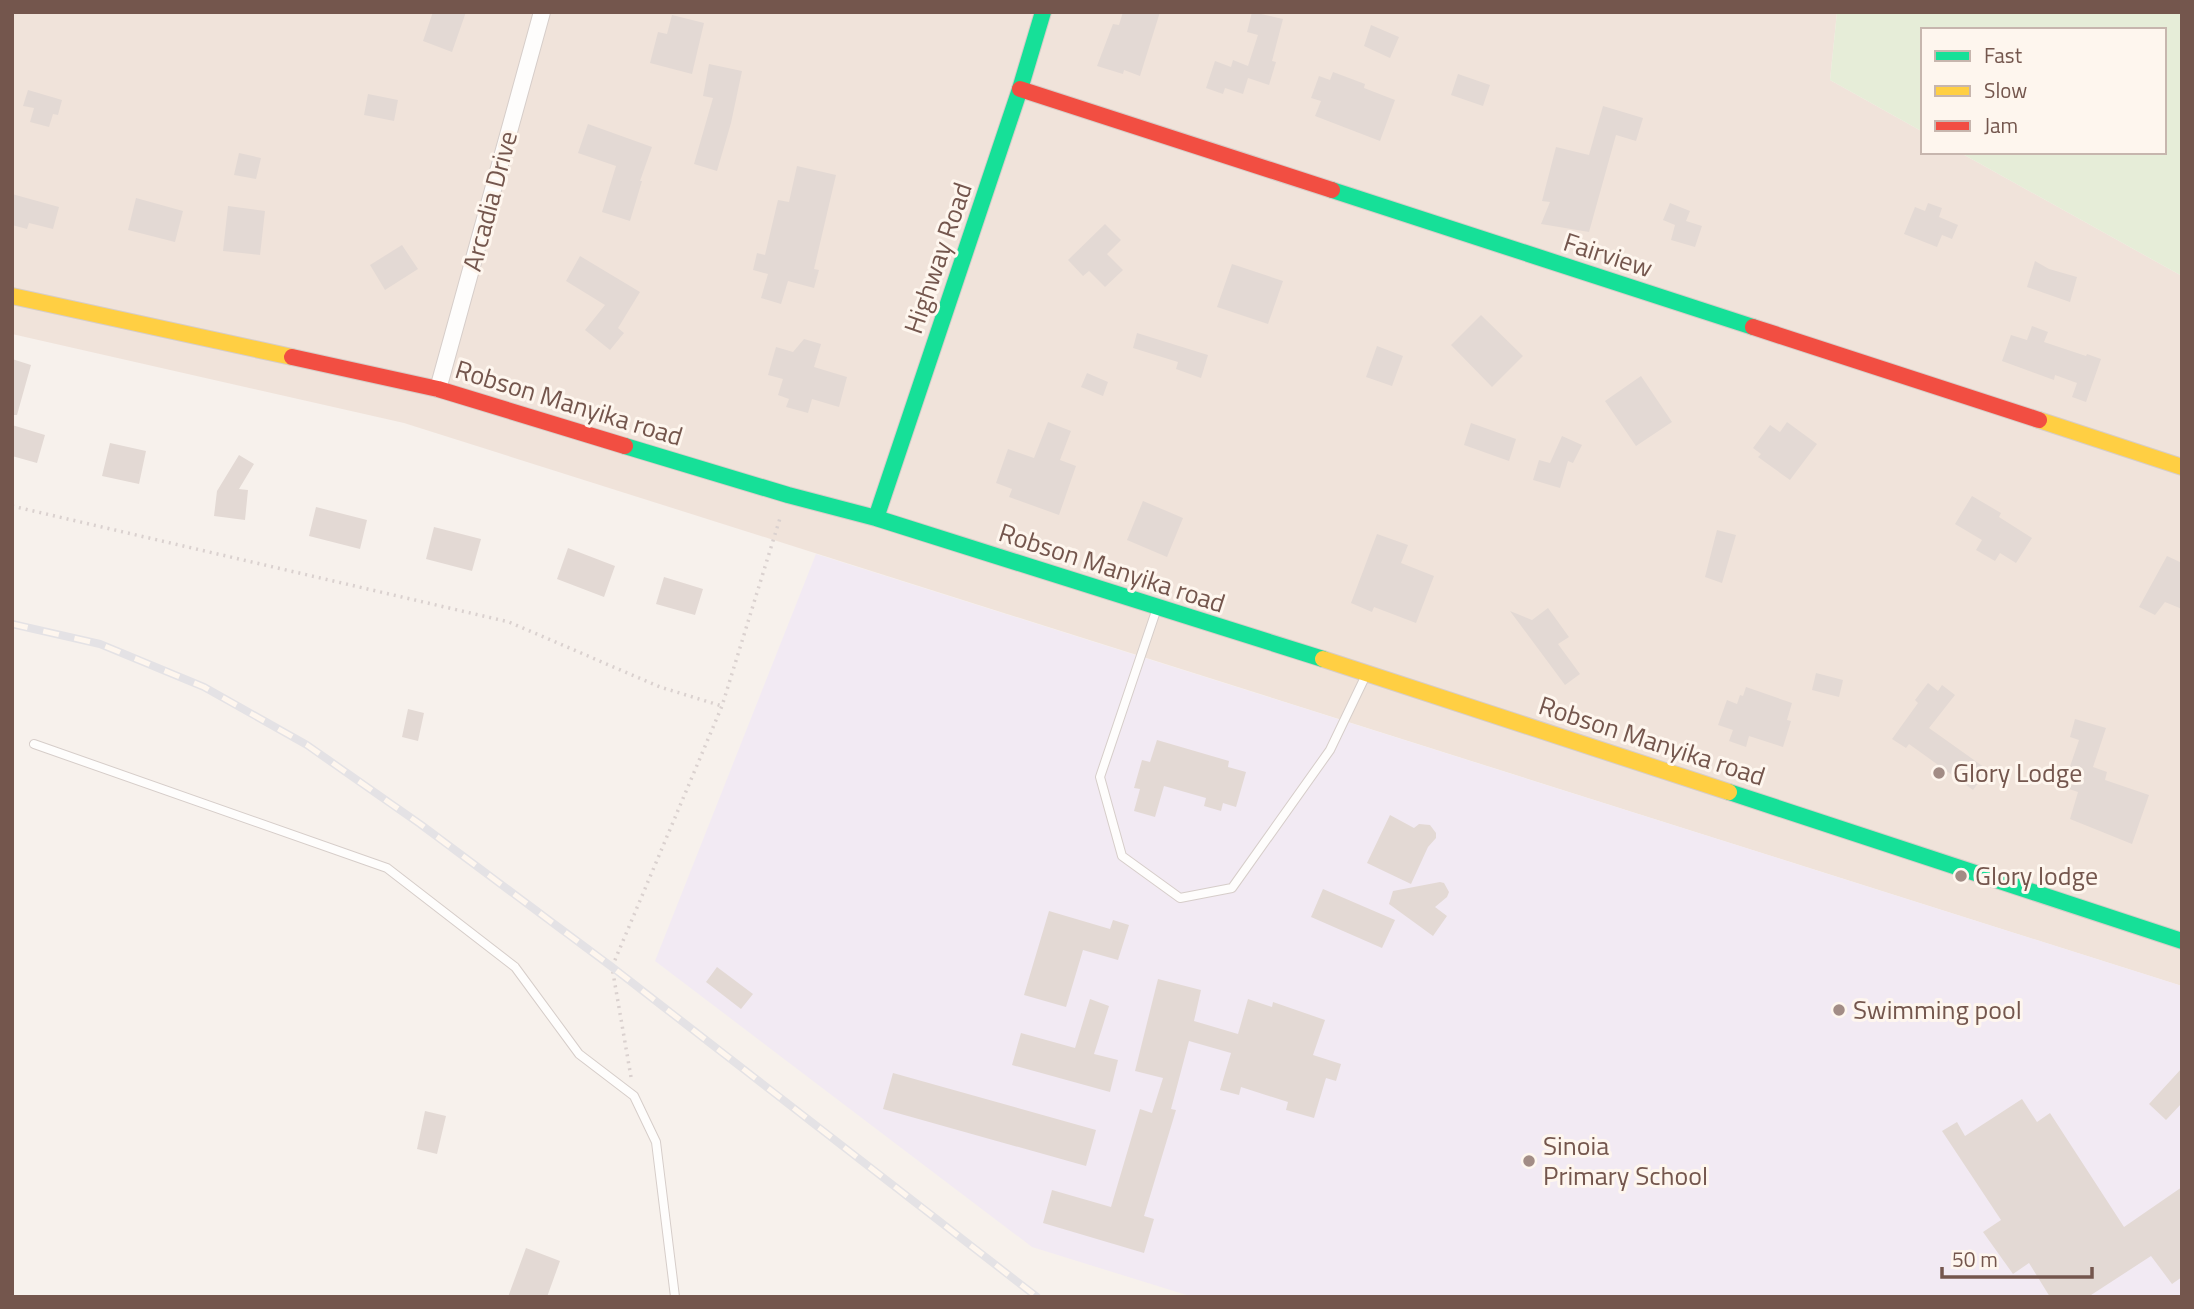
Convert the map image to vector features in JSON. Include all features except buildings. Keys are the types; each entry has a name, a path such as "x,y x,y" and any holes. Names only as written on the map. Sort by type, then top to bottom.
{"street":[{"name":"Arcadia Drive","path":"439,389 542,12"},
{"name":"Highway Road","path":"876,518 1020,89 1043,12"},
{"name":"Fairview","path":"1020,89 2182,467"},
{"name":"Robson Manyika road","path":"12,296 439,389 788,495 876,518 1367,672 2182,941"}],"lane":[{"path":"1157,608 1100,776 1122,856 1180,898 1232,888 1330,750 1367,672"},
{"path":"34,744 387,868 515,967 579,1054 634,1096 656,1142 676,1297"}],"path":[{"path":"634,1096 612,967 722,706 788,495"},
{"path":"12,506 509,622 660,687 722,706"}],"shaded area":[{"path":"12,12 1837,12 1830,80 1921,131 1921,154 1963,154 2182,276 2182,986 404,423 12,334"},
{"path":"816,554 2182,986 2182,1297 1193,1297 1032,1247 655,961"}],"green space":[{"path":"1837,12 2182,12 2182,276 1963,154 2166,154 2166,28 1921,28 1921,131 1830,80"}],"railway":[{"path":"12,624 100,644 204,687 307,745 420,824 612,967 1037,1297"}],"traffic: fast":[{"path":"876,518 1020,89 1043,12"},
{"path":"1332,190 1753,327"},
{"path":"625,446 788,495 876,518 1323,659"},
{"path":"1729,792 2182,941"}],"traffic: slow":[{"path":"12,296 292,357"},
{"path":"2039,420 2182,467"},
{"path":"1323,659 1729,792"}],"traffic: jam":[{"path":"1020,89 1332,190"},
{"path":"1753,327 2039,420"},
{"path":"292,357 438,389 625,446"}],"place":[{"name":"Glory Lodge","path":"1939,773"},
{"name":"Glory lodge","path":"1961,876"},
{"name":"Swimming pool","path":"1839,1010"},
{"name":"Sinoia Primary School","path":"1529,1161"}]}
